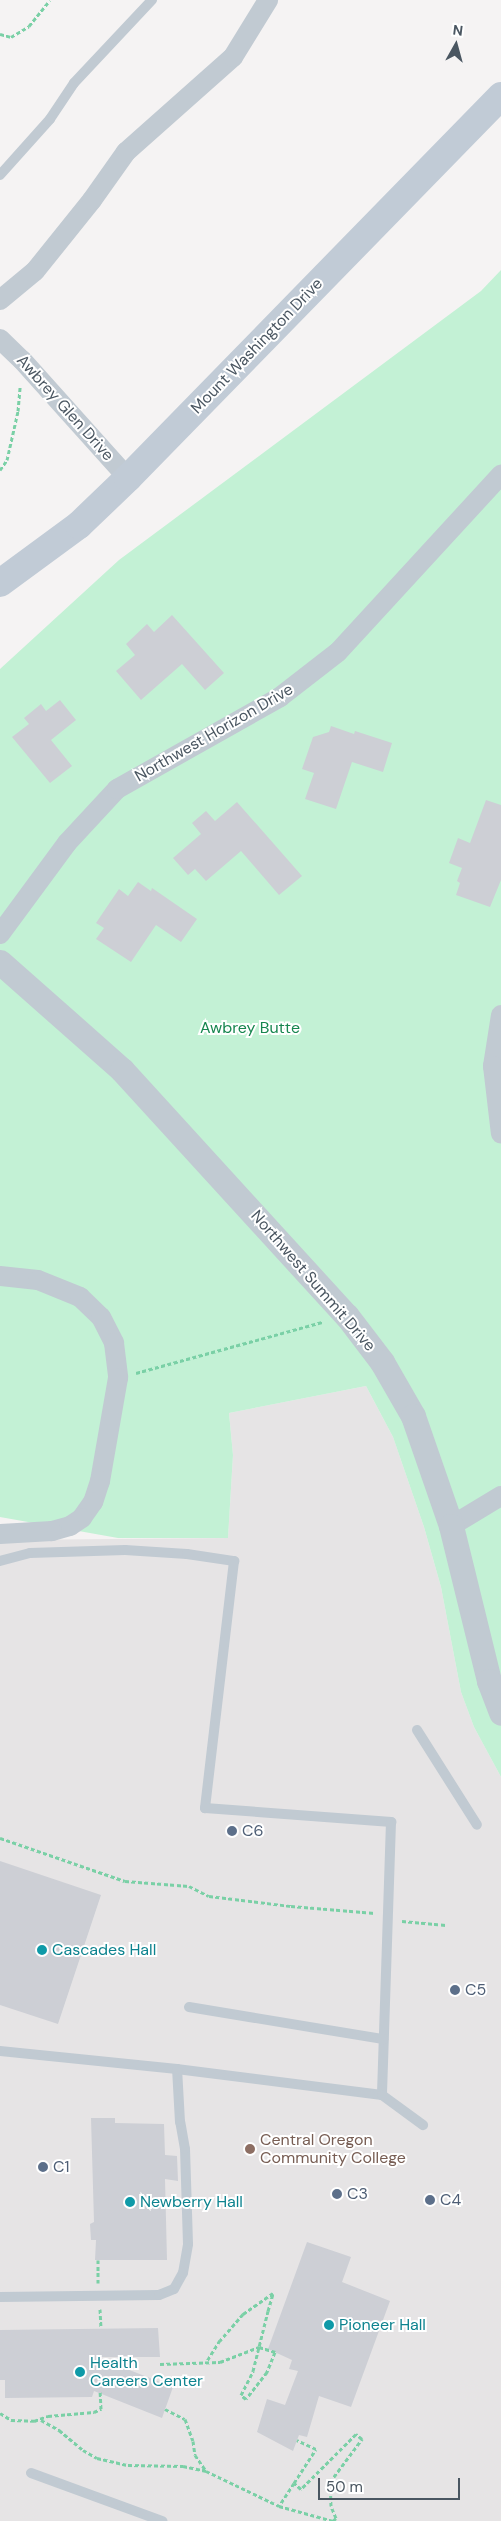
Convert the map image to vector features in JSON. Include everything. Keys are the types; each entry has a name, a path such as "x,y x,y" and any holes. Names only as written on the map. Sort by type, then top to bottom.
{"main road":[{"name":"Mount Washington Drive","path":"0,583 79,525 128,478 501,96"}],"street":[{"path":"0,300 35,271 92,200 126,152 233,57 268,0"},
{"name":"Awbrey Glen Drive","path":"0,339 22,360 128,478"},
{"name":"Northwest Horizon Drive","path":"0,934 67,843 117,789 280,697 338,652 501,476"},
{"name":"Northwest Summit Drive","path":"0,962 122,1070 347,1316 382,1362 413,1416 450,1526 489,1681 501,1712"},
{"path":"501,1015 493,1066 501,1134"},
{"path":"0,1276 38,1280 80,1297 101,1317 114,1343 118,1378 100,1481 92,1502 82,1518 70,1526 52,1531 0,1534"},
{"path":"450,1526 501,1496"}],"lane":[{"path":"0,175 50,119 74,82 152,0"},
{"path":"0,1561 30,1553 115,1550 187,1554 234,1561 205,1808 391,1822 382,2095"},
{"path":"417,1730 477,1825"},
{"path":"189,2007 383,2039"},
{"path":"0,2052 177,2069 382,2095 423,2125"},
{"path":"0,2297 159,2295 174,2288 183,2273 188,2244 185,2149 180,2122 177,2069"},
{"path":"30,2473 162,2521"}],"path":[{"path":"0,34 11,37 29,26 50,0"},
{"path":"0,470 7,460 18,410 22,360"},
{"path":"118,1378 347,1316"},
{"path":"0,1838 125,1881 189,1886 209,1896 306,1908 375,1913 400,1920 446,1925"},
{"path":"160,2364 220,2362 260,2347 275,2352 267,2372 246,2399 241,2395 253,2371 260,2347 274,2293 243,2314 220,2340 207,2361"},
{"path":"0,2413 11,2420 41,2420 48,2416 94,2412 101,2409 100,2392"},
{"path":"166,2409 185,2419 193,2441 195,2455 206,2471"},
{"path":"41,2420 97,2458 128,2465 183,2466 206,2471 278,2506 333,2521 336,2518 331,2506 330,2482 362,2439 356,2434 301,2489 294,2483"},
{"path":"278,2506 316,2449 297,2440"}],"shaded area":[{"name":"Central Oregon Community College","path":"366,1386 393,1437 424,1527 441,1587 461,1692 474,1727 501,1777 501,2521 0,2521 0,1540 228,1538 233,1455 229,1413"}],"green space":[{"name":"Awbrey Butte","path":"501,270 501,1777 474,1727 461,1692 441,1587 424,1527 393,1437 366,1386 229,1413 233,1455 228,1538 118,1538 0,1517 0,669 119,560 481,291"}],"building":[{"path":"172,615 224,673 205,690 182,664 141,700 116,671 135,655 126,644 147,624 154,632"},
{"path":"60,700 76,720 51,740 72,766 50,783 12,737 29,724 24,718 41,704 46,711"},
{"path":"331,726 354,734 355,731 392,743 383,772 352,762 336,809 305,799 314,773 302,769 313,737 329,732"},
{"path":"486,800 501,805 501,880 490,907 456,895 460,883 457,881 462,868 449,863 458,838 470,843"},
{"path":"237,802 302,876 279,895 241,851 206,881 195,869 188,875 173,858 201,834 192,823 206,811 215,821"},
{"path":"138,882 151,891 152,888 197,919 181,942 156,925 131,962 96,939 104,928 96,923 119,889 128,896"},
{"name":"Cascades Hall","path":"0,1861 101,1895 58,2024 0,2005"},
{"name":"Newberry Hall","path":"91,2118 115,2118 115,2123 164,2124 165,2155 177,2156 178,2181 165,2179 167,2260 95,2260 96,2240 91,2240 90,2224 94,2222"},
{"name":"Pioneer Hall","path":"307,2242 351,2257 342,2282 390,2301 351,2407 319,2396 307,2437 299,2435 293,2451 257,2432 267,2399 285,2405 298,2371 289,2369 292,2360 268,2349"},
{"name":"Health Careers Center","path":"158,2328 160,2357 96,2357 173,2387 162,2418 94,2391 92,2397 5,2398 5,2380 0,2380 0,2330"}],"place":[{"name":"C6","path":"232,1831"},
{"name":"Cascades Hall","path":"42,1950"},
{"name":"C5","path":"455,1990"},
{"name":"Central Oregon Community College","path":"250,2149"},
{"name":"C1","path":"43,2167"},
{"name":"C3","path":"337,2194"},
{"name":"C4","path":"430,2200"},
{"name":"Newberry Hall","path":"130,2202"},
{"name":"Pioneer Hall","path":"329,2325"},
{"name":"Health Careers Center","path":"80,2372"}]}
